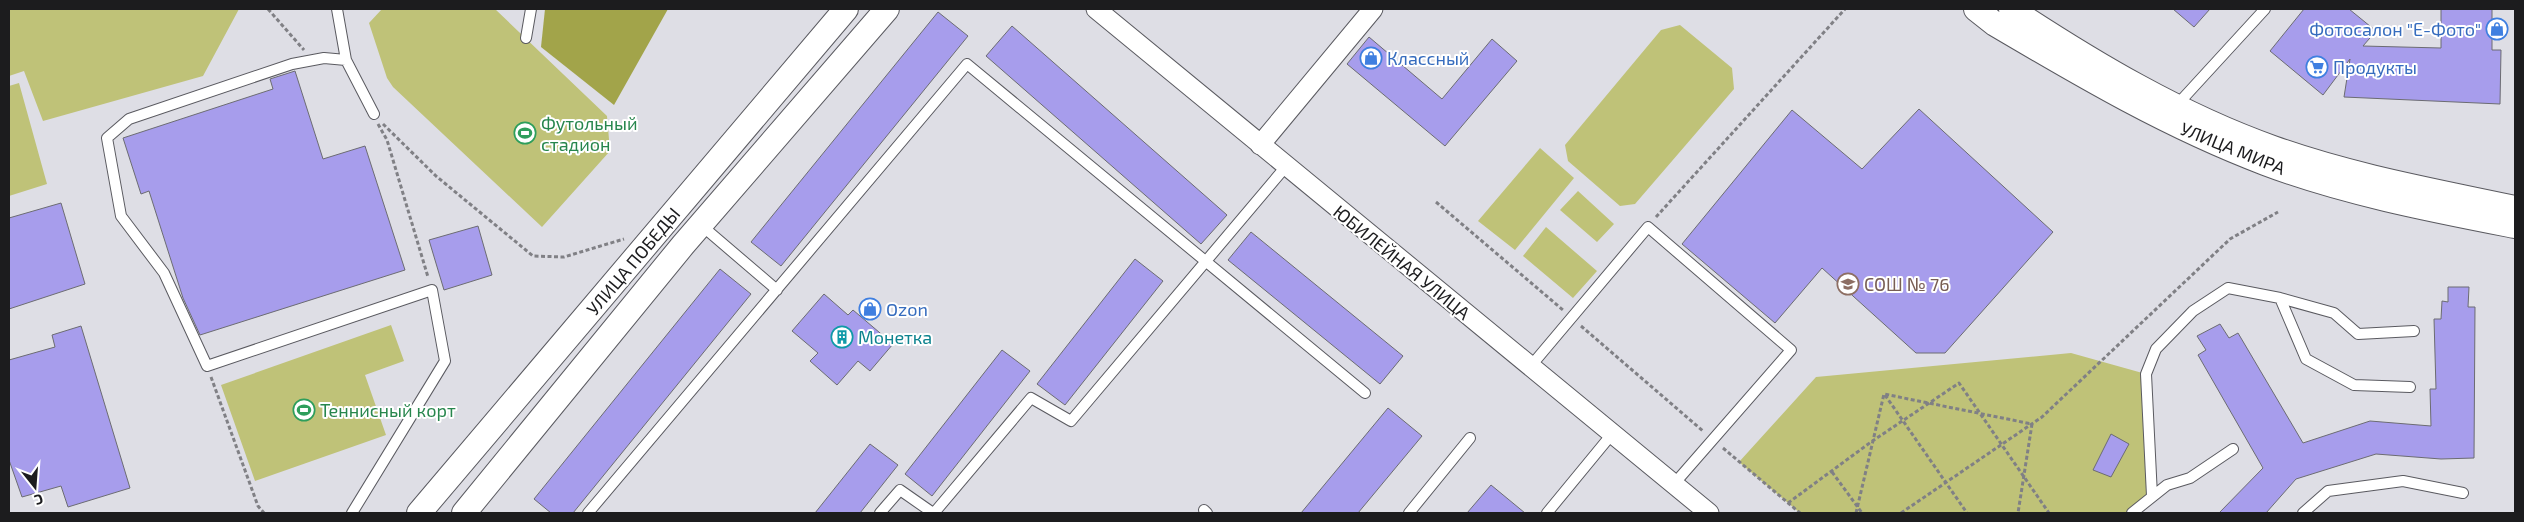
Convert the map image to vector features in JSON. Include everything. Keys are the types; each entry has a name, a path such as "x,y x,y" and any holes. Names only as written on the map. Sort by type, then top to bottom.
{"street":[{"name":"УЛИЦА ПОБЕДЫ","path":"419,513 846,9"},
{"name":"УЛИЦА ПОБЕДЫ","path":"464,513 700,225 887,9"},
{"name":"ЮБИЛЕЙНАЯ УЛИЦА","path":"1096,9 1260,146 1287,165 1709,513"},
{"path":"1260,146 1373,9"},
{"name":"УЛИЦА МИРА","path":"1976,9 1995,24 2086,78 2170,113 2291,154 2346,170 2515,208"},
{"name":"УЛИЦА МИРА","path":"2010,9 2170,113 2266,164 2337,186 2515,226"}],"lane":[{"path":"337,9 346,60 374,114"},
{"path":"526,38 531,9"},
{"path":"2170,113 2264,9"},
{"path":"346,60 324,58 292,64 129,119 107,138 121,216 164,273 207,366 432,290 444,361 352,513"},
{"path":"588,513 967,64 1365,393"},
{"path":"880,513 900,490 933,513 1031,398 1071,421 1287,165"},
{"path":"700,225 777,290"},
{"path":"1530,367 1648,227 1791,350 1674,484"},
{"path":"2152,496 2146,374 2156,349 2193,311 2228,288 2280,298 2334,313 2358,334 2414,331"},
{"path":"2280,298 2306,359 2354,385 2410,387"},
{"path":"1546,513 1612,434"},
{"path":"1409,513 1470,438"},
{"path":"2132,513 2167,485 2190,478 2233,449"},
{"path":"2303,513 2328,491 2403,481 2463,493"}],"path":[{"path":"268,9 313,60"},
{"path":"1648,227 1845,9"},
{"path":"374,114 436,176 532,256 564,257 624,238"},
{"path":"374,114 387,140 432,290"},
{"path":"1436,202 1800,513"},
{"path":"1901,513 2032,424 2230,239 2278,212"},
{"path":"207,366 258,506 264,513"},
{"path":"1788,503 1871,442 1959,383 2049,513"},
{"path":"1884,394 2032,424"},
{"path":"1884,394 1967,513"},
{"path":"1856,513 1871,442 1884,394"},
{"path":"2018,513 2032,424"},
{"path":"1832,472 1862,513"}],"green space":[{"path":"9,9 239,9 203,76 43,121 24,71 9,76"},
{"name":"Футольный стадион","path":"382,9 495,9 607,116 610,151 542,227 393,87 387,78 369,23"},
{"path":"1680,25 1732,68 1734,89 1635,204 1620,206 1568,161 1565,145 1661,30"},
{"path":"19,83 47,184 9,196 9,86"},
{"path":"1540,148 1574,178 1515,250 1478,221"},
{"path":"1578,191 1614,224 1597,242 1560,210"},
{"path":"1546,227 1597,271 1573,298 1523,256"},
{"name":"Теннисный корт","path":"391,325 404,361 365,375 386,435 255,481 221,385"},
{"path":"2071,353 2146,374 2152,496 2133,513 1800,513 1739,462 1816,377"}],"shaded area":[{"path":"545,9 668,9 614,105 541,47"}],"building":[{"path":"2173,9 2210,9 2194,27"},
{"path":"2304,9 2349,9 2376,31 2363,46 2441,48 2441,9 2492,9 2492,50 2501,50 2500,104 2344,97 2350,59 2323,95 2270,51"},
{"path":"938,12 968,36 781,266 751,242"},
{"path":"1012,26 1227,215 1201,244 986,56"},
{"path":"1369,37 1442,99 1492,39 1517,61 1445,146 1347,64"},
{"path":"295,71 323,159 365,146 405,270 200,335 183,298 149,191 141,194 123,138 273,89 270,79"},
{"path":"1919,109 2053,232 1945,353 1916,353 1822,268 1775,323 1682,244 1792,110 1862,169"},
{"path":"61,203 85,284 9,309 9,218"},
{"path":"478,226 492,275 444,290 429,240"},
{"path":"1251,232 1403,356 1380,384 1228,260"},
{"path":"1135,259 1163,281 1065,405 1037,384"},
{"path":"720,269 751,294 573,513 551,513 534,499"},
{"path":"2448,287 2469,287 2468,307 2475,307 2474,458 2441,459 2376,454 2296,479 2266,513 2219,513 2263,468 2198,355 2206,350 2197,336 2220,324 2229,338 2238,333 2303,443 2370,421 2431,426 2430,389 2436,389 2434,319 2441,319 2442,301 2448,302"},
{"name":"Монетка","path":"824,294 848,315 853,310 893,344 870,371 858,361 837,385 810,361 818,353 792,331"},
{"path":"81,326 130,488 68,507 61,486 22,497 9,460 9,360 55,347 52,335"},
{"path":"1002,350 1030,371 932,496 905,474"},
{"path":"1388,408 1422,436 1358,513 1301,513"},
{"path":"2111,434 2129,444 2111,477 2093,470"},
{"path":"870,444 898,465 860,513 815,513"},
{"path":"1491,485 1525,513 1467,513"}],"place":[{"name":"Фотосалон \"Е-Фото\"","path":"2497,29"},
{"name":"Классный","path":"1371,58"},
{"name":"Продукты","path":"2317,67"},
{"name":"Футольный стадион","path":"525,133"},
{"name":"СОШ № 76","path":"1848,284"},
{"name":"Ozon","path":"870,309"},
{"name":"Монетка","path":"842,337"},
{"name":"Теннисный корт","path":"304,410"}]}
